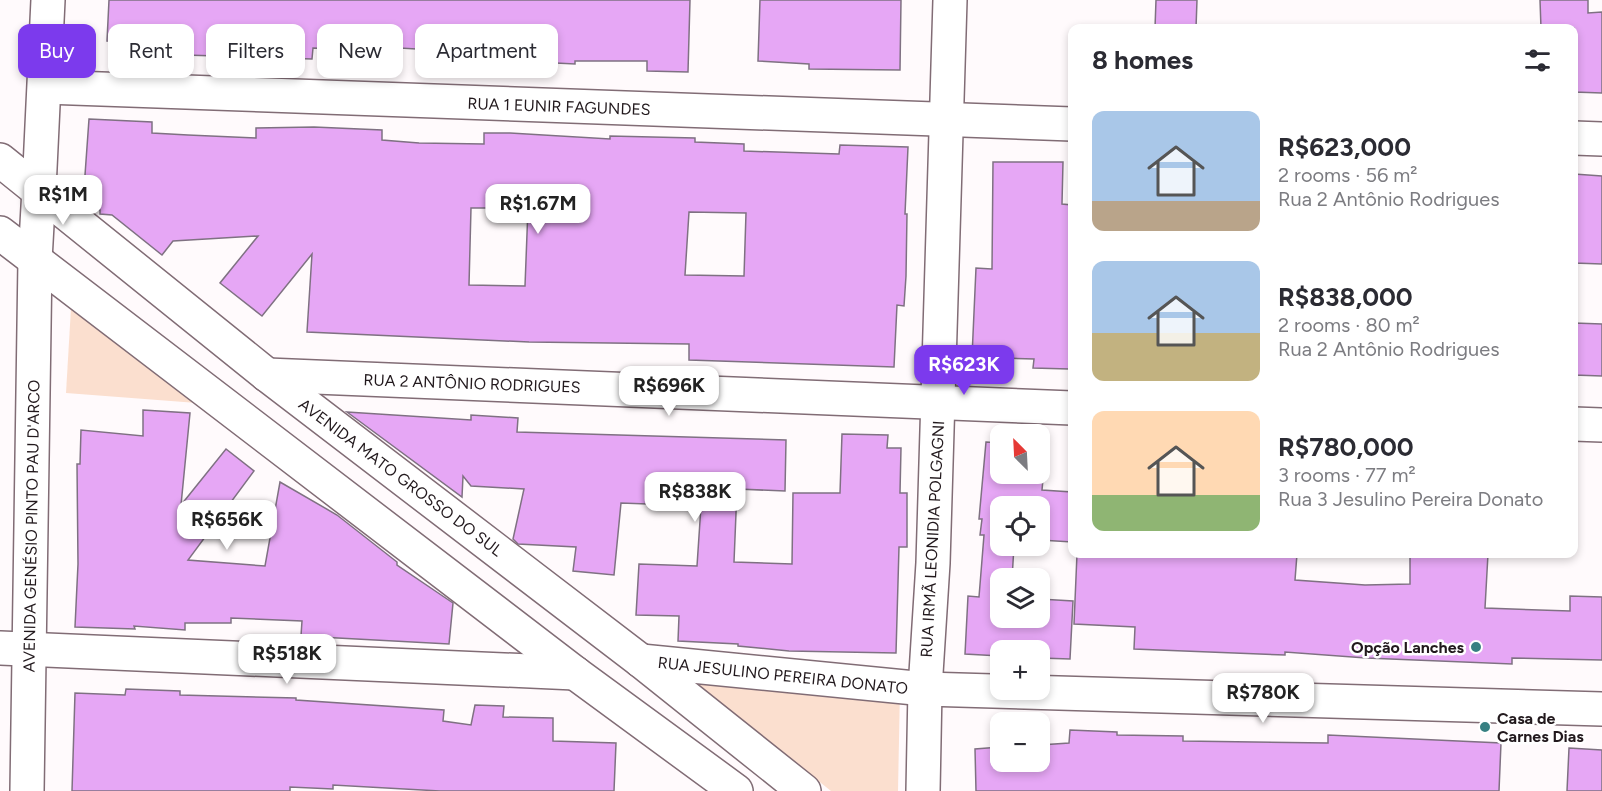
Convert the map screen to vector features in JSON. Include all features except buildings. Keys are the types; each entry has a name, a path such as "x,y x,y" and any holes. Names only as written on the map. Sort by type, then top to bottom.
{"street":[{"name":"AVENIDA GENÉSIO PINTO PAU D'ARCO","path":"27,791 15,648 48,0"},
{"name":"RUA IRMÃ LEONIDIA POLGAGNI","path":"923,791 925,689 933,563 950,0"},
{"name":"RUA 1 EUNIR FAGUNDES","path":"45,87 1068,124"},
{"path":"1578,138 1602,139"},
{"name":"AVENIDA MATO GROSSO DO SUL","path":"0,160 39,189 267,375 641,661 804,791"},
{"path":"0,232 575,673 736,791"},
{"name":"RUA 2 ANTÔNIO RODRIGUES","path":"267,375 1068,408"},
{"path":"1578,424 1602,425"},
{"path":"15,648 575,673"},
{"name":"RUA JESULINO PEREIRA DONATO","path":"641,661 925,689 1602,709"}],"shaded area":[{"path":"71,308 197,403 66,393"},
{"path":"692,680 900,688 898,791 831,791"}],"place":[{"name":"Opção Lanches","path":"1476,647"},
{"name":"Casa de Carnes Dias","path":"1485,727"}]}
